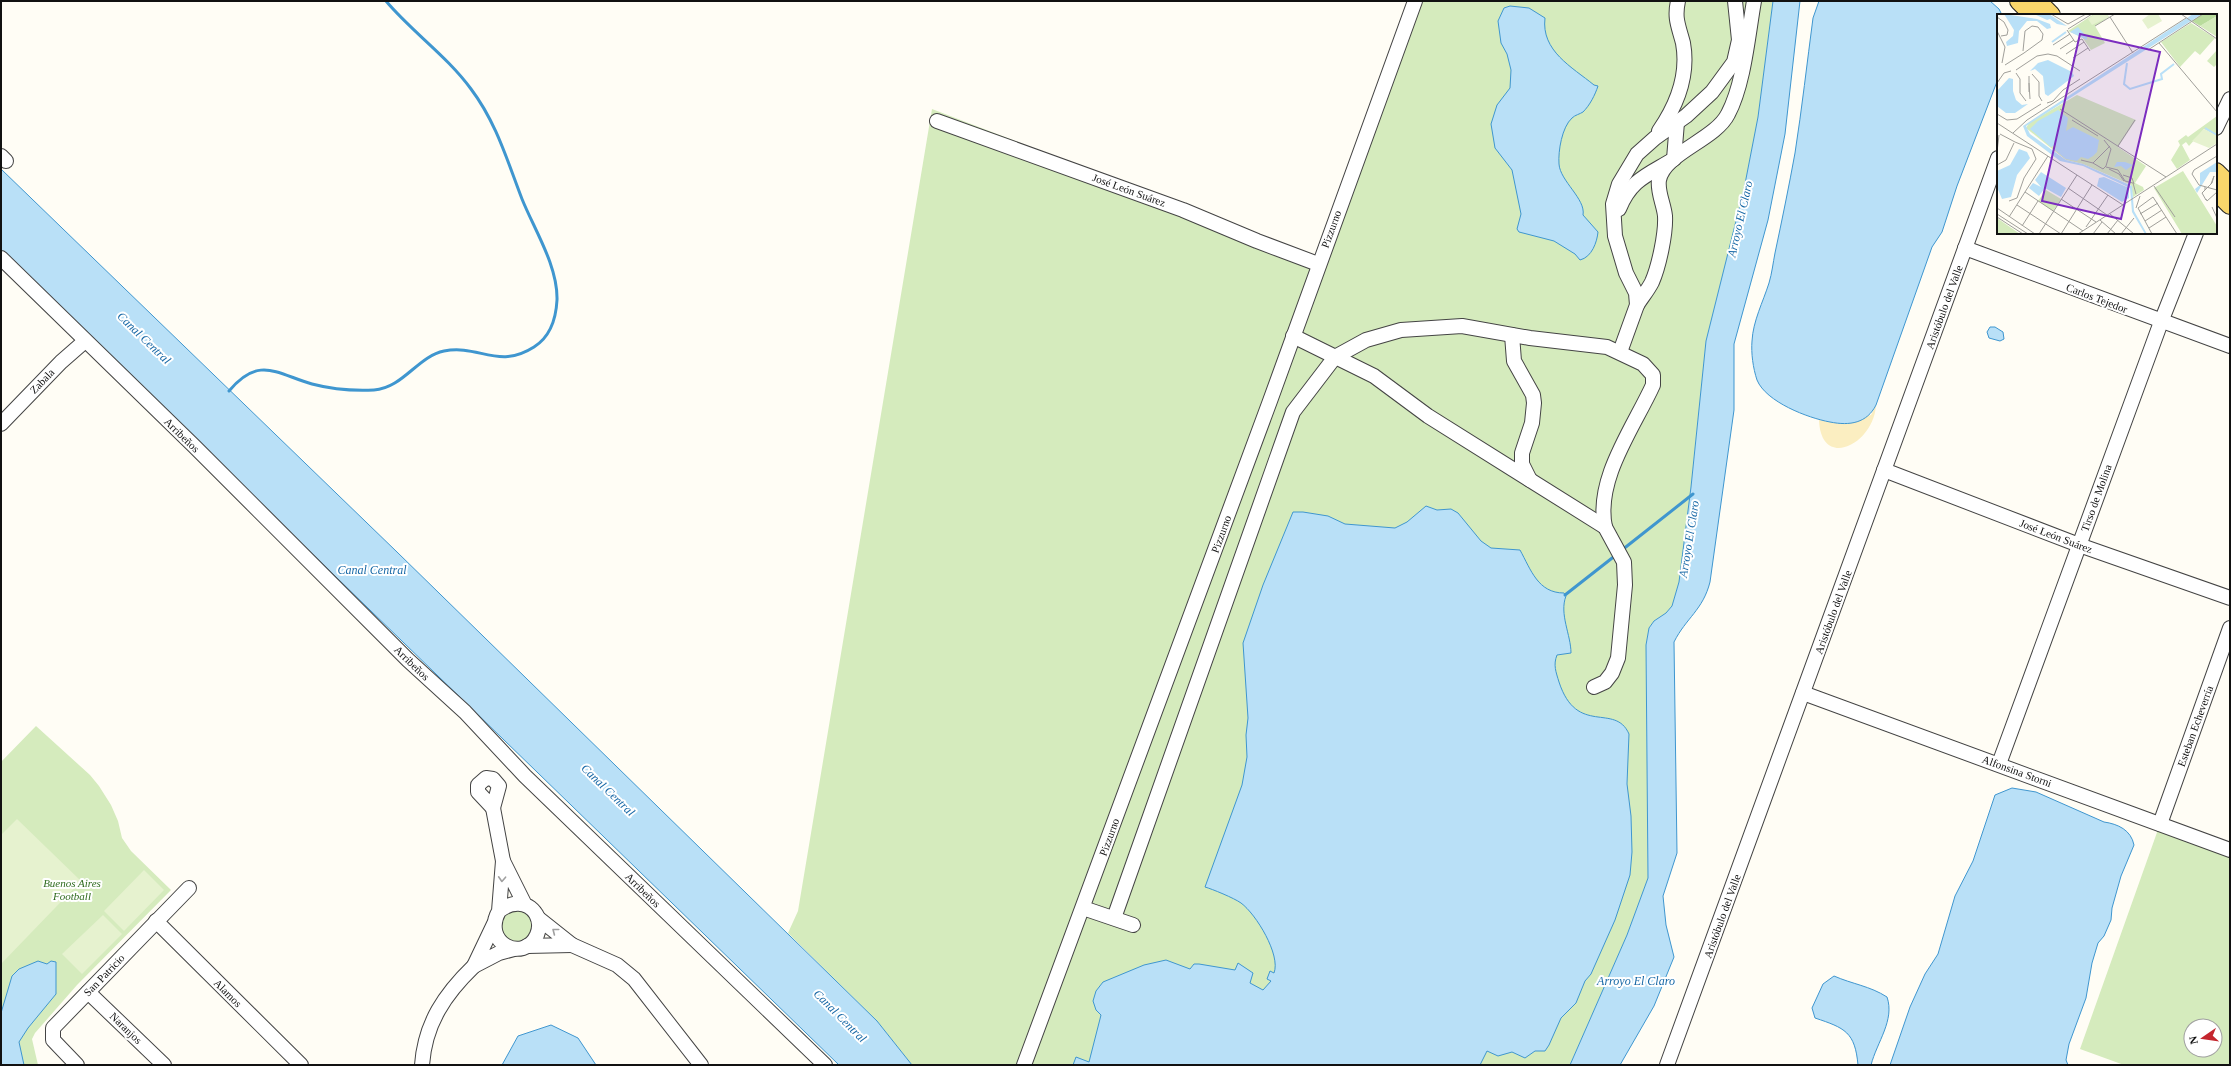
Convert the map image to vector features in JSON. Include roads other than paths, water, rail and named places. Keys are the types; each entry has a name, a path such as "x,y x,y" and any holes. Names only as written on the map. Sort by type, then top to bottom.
{"main road":[{"path":"2019,1 2031,14"},
{"path":"2037,1 2050,14"},
{"path":"2217,176 2222,194"}],"street":[{"name":"Pizzurno","path":"1024,1065 1083,908 1415,1"},
{"path":"1655,138 1673,111 1682,83 1686,63 1682,42 1677,27 1678,1"},
{"path":"1637,305 1636,293 1626,273 1615,236 1613,204 1619,184 1637,154 1712,92 1734,62 1739,40 1735,1"},
{"path":"1615,236 1618,211 1626,192 1636,182 1708,136 1728,115 1737,90 1754,1"},
{"path":"2217,126 2230,99"},
{"name":"José León Suárez","path":"937,121 1184,210 1257,241 1318,264"},
{"path":"1620,352 1637,305 1652,282 1660,254 1665,217 1659,180 1663,170 1674,159 1677,122"},
{"name":"Aristóbulo del Valle","path":"1667,1065 1997,161"},
{"name":"Tirso de Molina","path":"1999,764 2196,234"},
{"name":"Carlos Tejedor","path":"1965,248 2230,346"},
{"name":"Arribeños","path":"1,258 194,446 408,660 465,712 525,776 825,1065"},
{"path":"1114,918 1293,412 1335,357 1366,340 1401,330 1462,326 1512,335 1607,347 1620,352 1648,370 1653,375 1653,385 1618,452 1604,496 1603,517 1605,527 1619,553 1625,585 1618,658 1612,673 1605,682 1594,686"},
{"path":"1512,335 1514,361 1533,395 1534,403 1532,423 1522,453 1522,464 1530,480"},
{"path":"1293,336 1374,376 1428,416 1605,527"},
{"name":"Zabala","path":"1,424 61,362 85,341"},
{"name":"José León Suárez","path":"1884,470 2079,545 2230,598"},
{"name":"Esteban Echeverría","path":"2160,824 2230,628"},
{"name":"Alfonsina Storni","path":"1803,693 2230,850"},
{"path":"493,808 503,861 525,905"},
{"path":"503,861 497,918 494,931 501,943 520,948 536,937 539,924 538,918"},
{"name":"San Patricio","path":"77,1065 55,1043 52,1033 55,1026 188,888"},
{"path":"474,966 497,918 511,904 525,905 531,908 538,918 572,945 617,965 634,979 701,1065"},
{"path":"1083,908 1134,925"},
{"name":"Alamos","path":"156,921 301,1065"},
{"path":"422,1065 426,1036 438,1008 455,985 474,966 499,953 520,948 572,945"},
{"name":"Naranjos","path":"88,992 164,1065"}],"water":[{"name":"Arroyo El Claro","path":"1773,1 1800,1 1785,134 1768,220 1734,344 1734,410 1710,582 1707,592 1699,607 1674,642 1677,853 1663,896 1666,925 1674,957 1654,1006 1620,1065 1570,1065 1627,935 1648,878 1646,645 1649,628 1654,621 1666,613 1672,606 1679,582 1691,487 1706,341 1744,189 1758,117"},
{"path":"1819,1 1990,1 1999,9 2002,14 1997,14 1997,82 1957,186 1942,232 1932,247 1876,405 1868,416 1863,419 1857,422 1844,424 1811,417 1778,402 1762,388 1757,380 1752,355 1754,326 1770,279 1793,165 1813,18"},
{"path":"1510,6 1529,8 1545,18 1545,30 1553,49 1568,65 1594,85 1598,86 1586,109 1573,117 1566,127 1561,140 1559,153 1560,170 1581,203 1583,215 1598,232 1593,249 1588,256 1580,260 1575,254 1554,241 1519,232 1517,229 1521,214 1512,170 1495,148 1491,124 1497,105 1510,88 1511,70 1507,54 1501,43 1498,21 1504,8"},
{"name":"Canal Central","path":"1,169 397,552 877,1021 912,1065 839,1065 1,252"},
{"path":"1990,327 1995,327 2003,332 2004,339 2000,341 1989,338 1987,332"},
{"path":"1426,506 1437,510 1451,509 1458,513 1481,541 1491,548 1520,550 1536,579 1542,585 1555,592 1564,593 1566,596 1564,610 1571,653 1557,655 1555,665 1559,682 1567,699 1576,709 1585,714 1615,720 1623,725 1629,734 1627,784 1631,816 1632,852 1630,875 1615,920 1591,974 1585,981 1576,1003 1561,1018 1545,1051 1535,1051 1525,1058 1512,1052 1498,1056 1487,1051 1480,1065 1073,1065 1076,1057 1089,1062 1101,1015 1096,1010 1093,1001 1096,991 1103,982 1144,965 1166,960 1190,969 1194,964 1199,964 1235,970 1238,963 1253,973 1250,983 1263,990 1271,981 1267,979 1270,971 1274,973 1274,956 1271,946 1260,925 1247,908 1241,903 1205,887 1242,785 1247,757 1246,735 1248,718 1243,643 1263,585 1293,512 1328,516 1345,524 1395,528 1407,522"},
{"path":"2012,788 2036,792 2104,822 2119,826 2130,835 2134,845 2121,876 2112,908 2111,920 2104,936 2098,943 2092,963 2086,998 2069,1044 2066,1060 2068,1065 1890,1065 1910,1007 1925,974 1938,954 1955,896 1973,861 1995,795"},
{"path":"38,961 47,964 51,961 56,962 56,994 28,1028 19,1042 24,1065 1,1065 1,1013 12,976 19,969"},
{"path":"1834,976 1874,990 1887,997 1889,1014 1887,1023 1871,1065 1858,1065 1854,1045 1847,1033 1834,1025 1815,1018 1812,1008 1823,984"},
{"path":"551,1025 578,1038 596,1065 502,1065 518,1036"}],"waterway":[{"path":"229,391 240,380 250,373 259,370 278,372 312,384 327,387 351,390 374,390 384,388 394,384 426,359 444,351 468,351 499,357 521,353 540,343 548,333 554,321 557,300 554,274 550,261 522,199 494,128 480,102 462,77 386,1"},
{"path":"1622,550 1693,494"},
{"path":"1565,595 1616,555"}],"park label":[{"name":"Buenos Aires Football","path":"72,889"}]}
